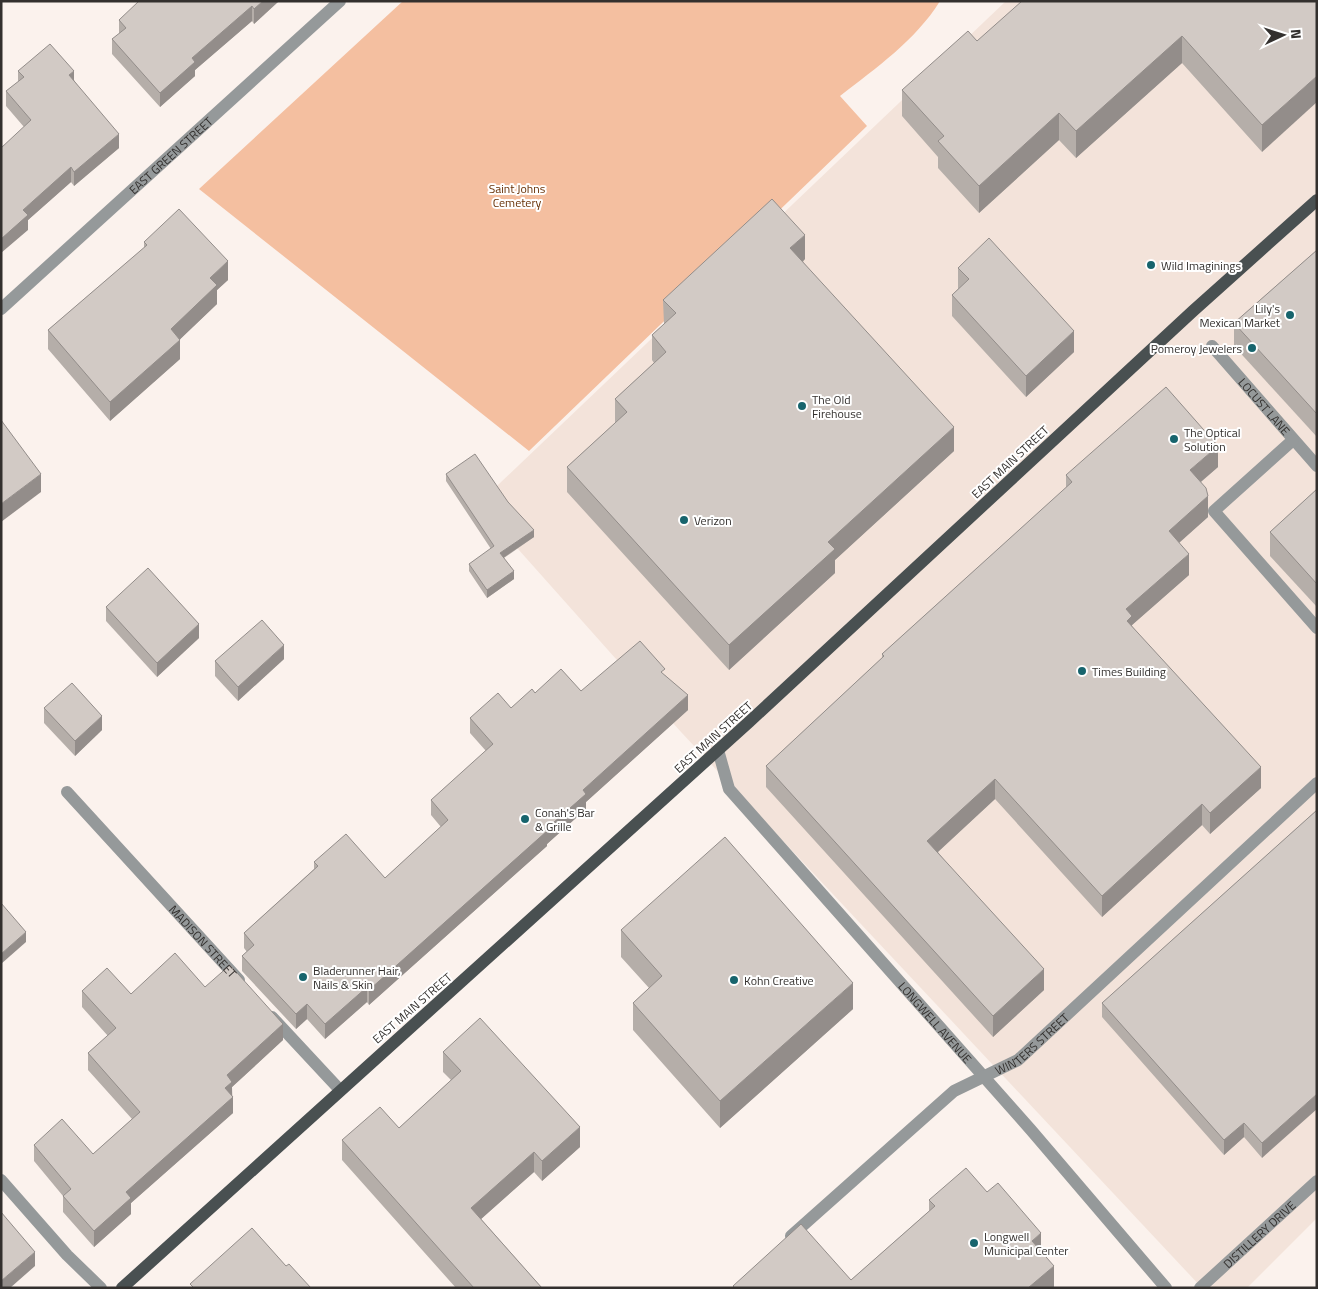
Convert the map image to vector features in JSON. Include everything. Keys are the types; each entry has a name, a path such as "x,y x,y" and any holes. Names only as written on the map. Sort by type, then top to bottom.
{"main road":[{"name":"EAST MAIN STREET","path":"122,1288 340,1090 472,974 718,750 1193,311 1317,200"}],"street":[{"name":"EAST GREEN STREET","path":"1,309 340,1"},
{"name":"LOCUST LANE","path":"1212,346 1317,466"},
{"path":"1293,440 1214,511 1317,628"},
{"name":"LONGWELL AVENUE","path":"718,750 729,789 983,1076 1166,1288"},
{"name":"WINTERS STREET","path":"785,1242 954,1090 1018,1060 1317,783"},
{"name":"MADISON STREET","path":"67,792 246,988"},
{"path":"266,1010 340,1090"},
{"path":"1,1180 67,1255 101,1288"},
{"name":"DISTILLERY DRIVE","path":"1200,1288 1317,1181"}],"shaded area":[{"path":"1006,1 1317,1 1317,1218 1247,1288 1202,1288 681,732 478,504"}],"green space":[{"name":"Saint Johns Cemetery","path":"403,1 940,1 907,41 840,96 867,126 529,451 199,189"}],"building":[{"path":"139,1 263,1 254,9 252,6 192,58 195,62 160,93 112,39 126,28 119,20"},
{"path":"1022,1 1317,1 1317,76 1262,125 1182,36 1076,131 1059,113 979,186 938,141 944,136 902,90 968,31 977,41"},
{"path":"50,44 74,71 69,75 119,134 74,172 71,167 23,210 28,215 1,239 1,148 31,120 6,91 24,77 18,71"},
{"path":"772,199 805,235 790,248 954,427 828,542 835,549 729,645 567,467 627,412 615,399 666,352 652,335 676,313 663,300"},
{"path":"179,209 228,261 210,278 217,285 171,329 180,340 110,402 48,330 147,245 144,242"},
{"path":"989,238 1074,331 1026,376 952,295 969,279 958,268"},
{"path":"1317,250 1317,414 1234,323"},
{"path":"1166,387 1218,446 1190,470 1206,488 1208,496 1169,531 1189,554 1126,609 1132,616 1127,621 1261,767 1210,813 1202,804 1102,896 995,779 927,841 1044,969 993,1016 766,766 884,656 882,654 1072,482 1066,475"},
{"path":"1,420 41,474 1,504"},
{"path":"475,454 508,502 534,530 500,553 514,571 487,590 469,564 494,546 446,474"},
{"path":"1317,489 1317,584 1270,532"},
{"path":"148,568 199,624 157,663 106,607"},
{"path":"262,620 284,645 238,687 215,661"},
{"path":"640,641 665,669 661,672 688,695 583,790 586,794 545,830 547,831 369,990 367,987 325,1024 307,1004 296,1014 242,956 254,945 244,933 318,866 314,862 346,834 385,878 448,820 431,800 493,744 470,718 498,693 511,708 532,689 535,693 561,669 581,691"},
{"path":"72,683 102,716 75,741 44,708"},
{"path":"1317,810 1317,1094 1262,1143 1244,1123 1224,1140 1102,1003"},
{"name":"Kohn Creative","path":"725,837 853,983 720,1101 633,1003 662,976 621,930"},
{"path":"1,903 26,932 1,954"},
{"path":"175,953 205,987 230,965 283,1024 227,1075 232,1082 225,1088 233,1097 126,1192 131,1198 94,1231 63,1196 71,1189 34,1145 62,1119 93,1154 140,1112 88,1053 116,1028 82,991 107,968 131,994"},
{"path":"480,1018 580,1127 542,1161 534,1152 471,1208 542,1288 474,1288 342,1140 380,1107 399,1128 461,1071 443,1052"},
{"path":"966,1168 987,1192 998,1183 1041,1233 1032,1241 1054,1266 1028,1288 735,1288 733,1286 801,1224 851,1280 935,1206 929,1200"},
{"path":"1,1212 35,1252 1,1281"},
{"path":"252,1228 286,1266 289,1264 311,1288 194,1288 190,1284"}],"place":[{"name":"Wild Imaginings","path":"1151,265"},
{"name":"Lily's Mexican Market","path":"1290,315"},
{"name":"Pomeroy Jewelers","path":"1252,348"},
{"name":"The Old Firehouse","path":"802,406"},
{"name":"The Optical Solution","path":"1174,439"},
{"name":"Verizon","path":"684,520"},
{"name":"Times Building","path":"1082,671"},
{"name":"Conah's Bar & Grille","path":"525,819"},
{"name":"Bladerunner Hair, Nails & Skin","path":"303,977"},
{"name":"Kohn Creative","path":"734,980"},
{"name":"Longwell Municipal Center","path":"974,1243"}]}
